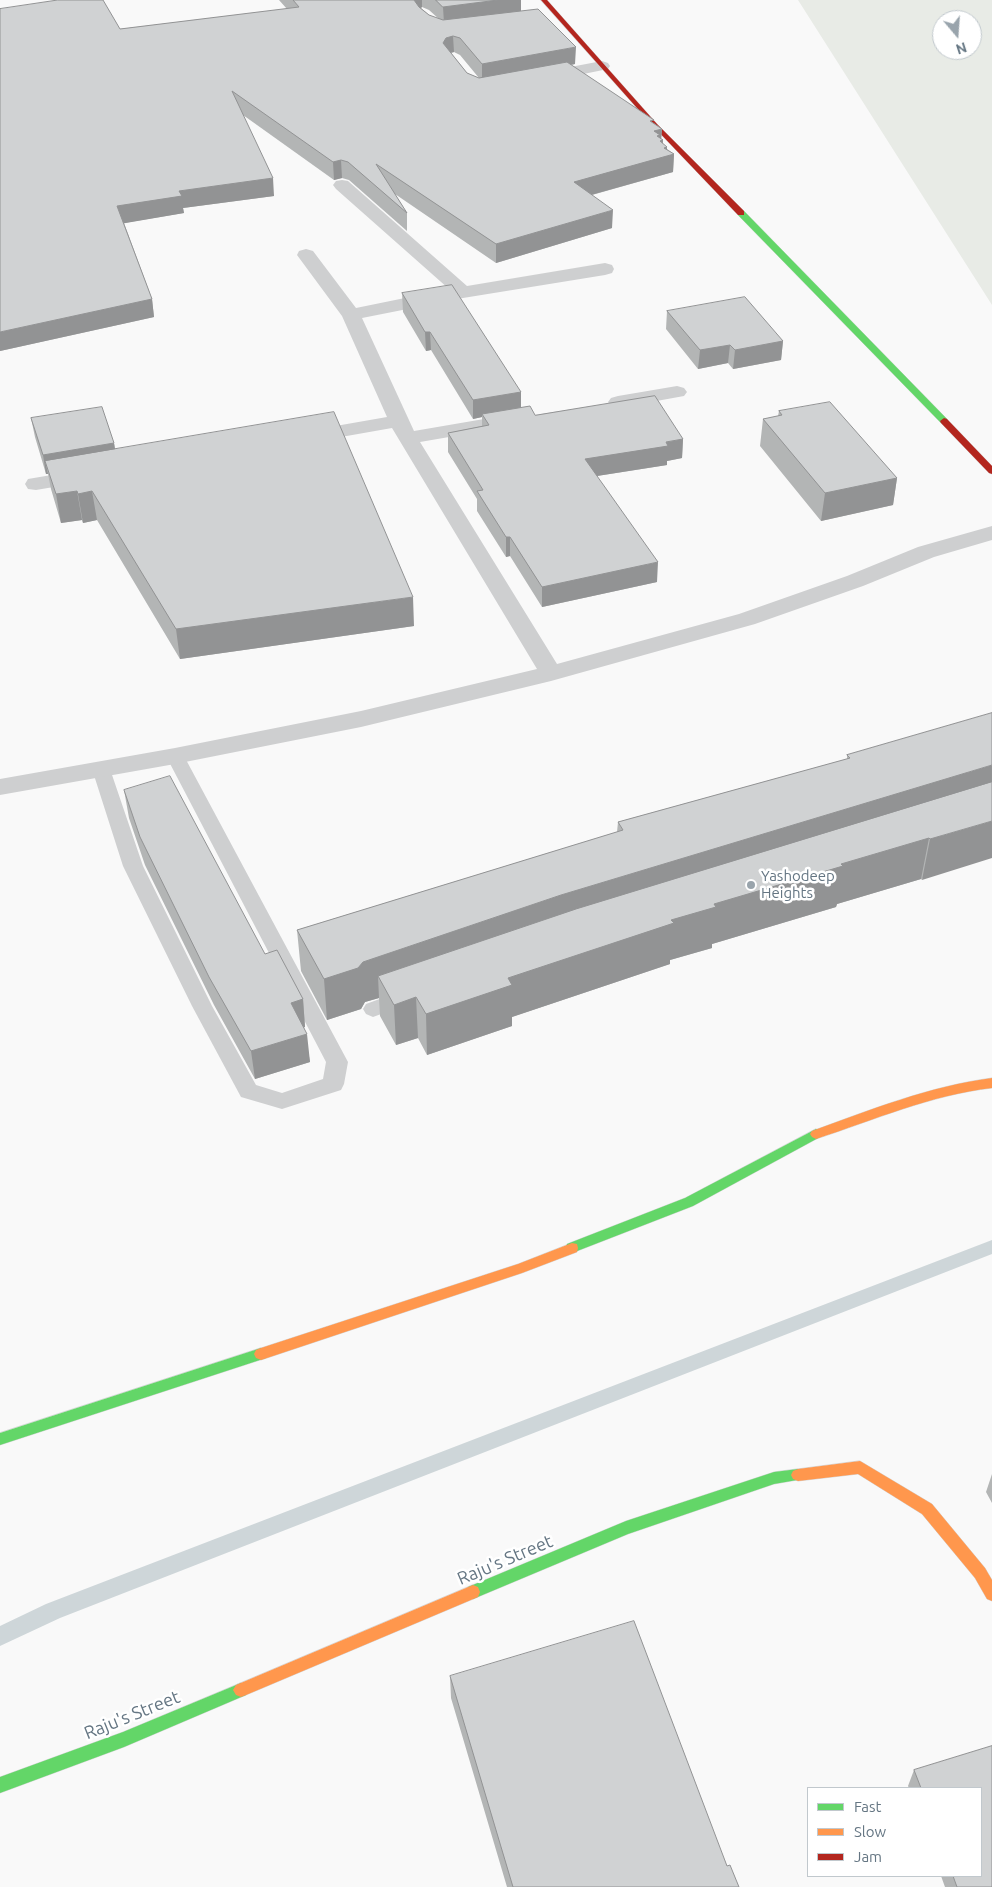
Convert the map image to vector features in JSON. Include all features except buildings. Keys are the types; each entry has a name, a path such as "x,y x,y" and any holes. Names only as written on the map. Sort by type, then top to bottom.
{"street":[{"path":"544,0 655,125 992,471"},
{"path":"538,18 558,16"},
{"path":"527,81 602,66"},
{"path":"342,185 463,292"},
{"path":"306,255 351,315 403,429 552,673"},
{"path":"351,315 463,292 605,269"},
{"path":"600,405 677,392"},
{"path":"291,440 542,415"},
{"path":"36,484 104,472"},
{"path":"0,787 175,756 361,719 552,673 747,619 855,581 926,552 992,533"},
{"path":"0,1439 522,1268 689,1202 822,1131 898,1105 966,1086 992,1083"},
{"name":"Raju's Street","path":"0,1785 124,1739 626,1528 774,1478 860,1467 927,1509 980,1573 992,1594"}],"lane":[{"path":"101,769 133,866 202,1006 249,1091 282,1101 333,1084 336,1062 175,756"},
{"path":"373,1009 425,991"}],"shaded area":[{"path":"798,0 992,0 992,305"}],"waterway":[{"path":"0,1636 53,1611 992,1247"}],"traffic: fast":[{"path":"741,213 944,421"},
{"path":"572,1248 689,1202 816,1134"},
{"path":"0,1439 261,1354"},
{"path":"473,1592 626,1528 774,1478 798,1475"},
{"path":"0,1785 124,1739 241,1690"}],"traffic: slow":[{"path":"816,1134 898,1105 966,1086 992,1083"},
{"path":"261,1354 522,1268 572,1248"},
{"path":"798,1475 860,1467 927,1509 980,1573 992,1594"},
{"path":"241,1690 473,1592"}],"traffic: jam":[{"path":"544,0 655,125 741,213"},
{"path":"944,421 992,471"}],"place":[{"name":"Yashodeep Heights","path":"751,885"}]}
